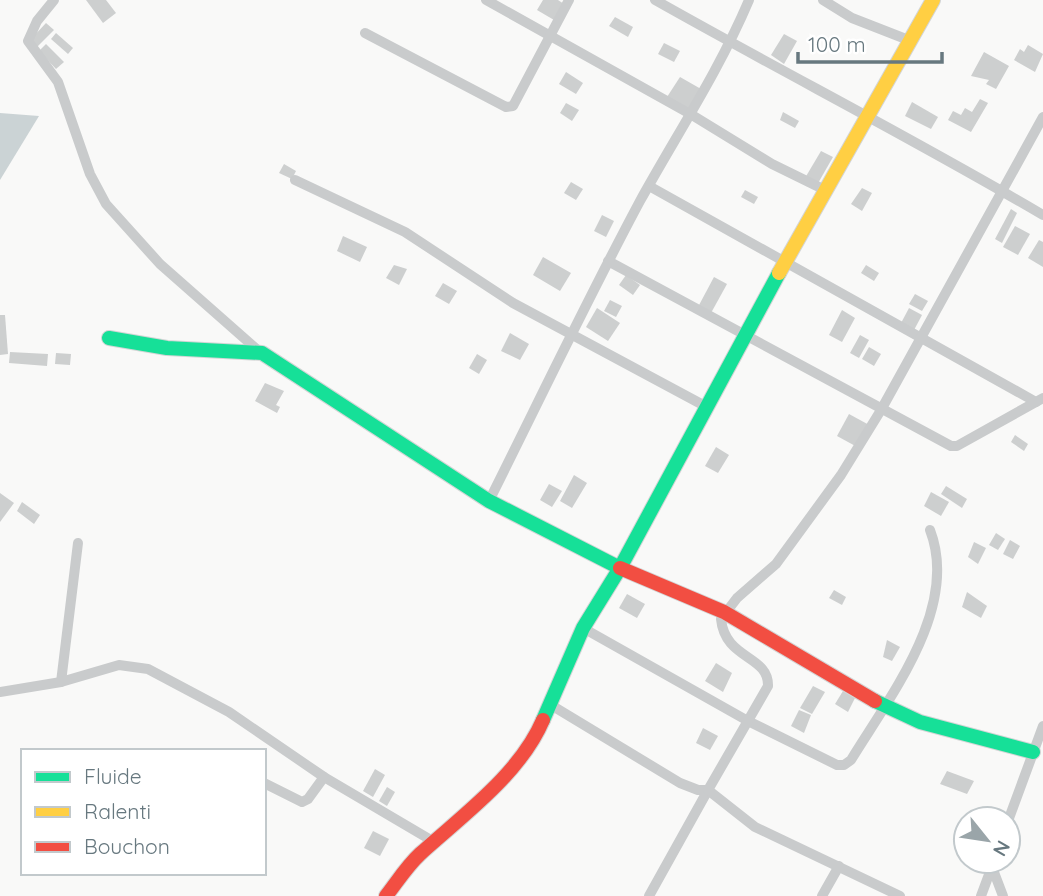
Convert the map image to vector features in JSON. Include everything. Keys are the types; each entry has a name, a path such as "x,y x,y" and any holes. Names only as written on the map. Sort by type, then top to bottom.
{"street":[{"path":"54,0 37,22 28,41 58,82 90,174 106,204 160,264 262,353 489,501 620,568 724,612 884,706 920,722 1033,752"},
{"path":"486,0 692,115 772,164 825,190"},
{"path":"366,33 506,107 513,106 569,0"},
{"path":"655,0 1043,215"},
{"path":"489,501 608,261 731,43 749,0"},
{"path":"823,0 860,22 911,41"},
{"path":"392,894 420,854 436,843 473,804 517,765 534,741 583,628 620,568 745,334 933,0"},
{"path":"649,896 768,687 769,677 761,667 729,645 722,632 721,619 724,612 788,549 881,410 919,337 1004,192 1042,121"},
{"path":"295,180 405,232 513,303 705,407"},
{"path":"649,186 919,337 1040,400"},
{"path":"608,261 944,444 957,446 1040,400"},
{"path":"109,338 179,349 262,353"},
{"path":"583,628 748,721 837,765 844,765 851,760 918,651 937,561 937,549 930,530"},
{"path":"61,682 78,543"},
{"path":"0,692 61,682 118,665 148,669 229,712 324,777 436,843"},
{"path":"551,705 680,783 708,790 755,827 900,896"},
{"path":"1014,805 1043,726"},
{"path":"266,784 302,802 308,799 324,777"},
{"path":"822,896 839,866"},
{"path":"981,896 989,875"},
{"path":"996,875 1003,896"}],"shaded area":[{"path":"0,113 39,116 0,180"}],"building":[{"path":"86,0 106,0 116,13 103,23"},
{"path":"543,0 558,0 564,4 554,20 537,10"},
{"path":"615,17 633,27 628,37 609,26"},
{"path":"46,23 54,30 37,47 30,40"},
{"path":"56,33 73,48 68,54 51,39"},
{"path":"784,34 797,41 784,64 771,55"},
{"path":"664,43 680,51 674,62 658,54"},
{"path":"46,44 64,62 56,69 39,51"},
{"path":"1028,45 1043,54 1035,72 1014,60 1020,49 1024,52"},
{"path":"984,52 1009,66 996,89 986,84 989,80 971,76"},
{"path":"566,72 583,83 576,94 559,84"},
{"path":"680,77 701,89 691,111 667,97"},
{"path":"980,99 988,103 971,132 948,120 953,111 961,115 965,108 972,112"},
{"path":"912,102 938,117 931,129 905,116"},
{"path":"566,103 579,110 572,121 560,113"},
{"path":"783,112 799,121 795,128 780,120"},
{"path":"821,151 833,157 817,185 805,178"},
{"path":"284,164 296,171 292,179 279,173"},
{"path":"571,182 583,189 576,200 564,193"},
{"path":"862,188 872,193 862,211 851,204"},
{"path":"745,190 758,197 754,204 741,197"},
{"path":"1011,209 1017,213 1002,243 995,239"},
{"path":"602,215 614,221 606,237 594,231"},
{"path":"1015,226 1030,234 1018,255 1003,247"},
{"path":"343,236 367,247 360,262 337,251"},
{"path":"1039,240 1043,242 1043,267 1028,258"},
{"path":"543,257 571,273 560,291 533,275"},
{"path":"394,265 407,269 399,285 386,278"},
{"path":"866,265 879,273 874,281 861,273"},
{"path":"626,275 640,285 633,295 619,285"},
{"path":"714,277 727,284 711,313 698,307"},
{"path":"443,283 457,291 449,304 435,296"},
{"path":"915,294 928,301 922,311 909,304"},
{"path":"610,300 622,306 616,317 604,311"},
{"path":"597,308 620,323 608,341 586,327"},
{"path":"909,308 922,315 913,332 900,325"},
{"path":"842,310 855,318 842,342 829,335"},
{"path":"0,315 5,315 8,354 0,355"},
{"path":"510,333 529,344 520,360 501,351"},
{"path":"860,335 869,340 859,358 850,353"},
{"path":"869,347 881,354 874,366 862,359"},
{"path":"10,352 48,354 47,366 9,363"},
{"path":"56,353 71,354 70,365 55,364"},
{"path":"477,354 487,360 479,374 469,368"},
{"path":"265,383 284,391 276,405 280,407 277,413 255,401"},
{"path":"849,414 871,426 859,448 837,436"},
{"path":"1015,435 1028,444 1024,451 1011,442"},
{"path":"716,447 729,455 718,473 705,466"},
{"path":"574,475 587,483 572,508 560,501"},
{"path":"549,484 562,491 552,507 540,500"},
{"path":"946,486 967,499 962,508 941,494"},
{"path":"931,492 949,502 941,516 924,506"},
{"path":"0,493 14,503 0,522"},
{"path":"22,502 40,515 34,524 17,511"},
{"path":"996,533 1005,539 998,550 989,545"},
{"path":"1010,540 1020,546 1013,559 1003,554"},
{"path":"974,542 986,548 978,564 968,557"},
{"path":"834,590 846,597 842,605 829,598"},
{"path":"967,592 987,606 981,618 962,607"},
{"path":"627,594 645,604 637,618 619,608"},
{"path":"887,640 900,647 892,661 883,657"},
{"path":"716,663 732,673 723,692 705,681"},
{"path":"813,686 825,692 812,714 800,708"},
{"path":"843,691 855,698 848,712 835,704"},
{"path":"799,710 811,715 804,733 791,726"},
{"path":"703,728 718,736 710,750 696,743"},
{"path":"375,769 385,775 373,797 363,791"},
{"path":"947,771 974,781 967,794 940,784"},
{"path":"387,787 395,792 387,806 379,801"},
{"path":"373,831 389,839 380,856 364,848"}],"traffic: fast":[{"path":"543,720 583,628 620,568 779,273"},
{"path":"109,338 167,348 262,353 489,501 620,568"},
{"path":"875,701 920,722 1033,752"}],"traffic: slow":[{"path":"779,273 933,0"}],"traffic: jam":[{"path":"620,568 724,612 875,701"},
{"path":"386,896 415,859 505,776 533,740 543,720"}]}
